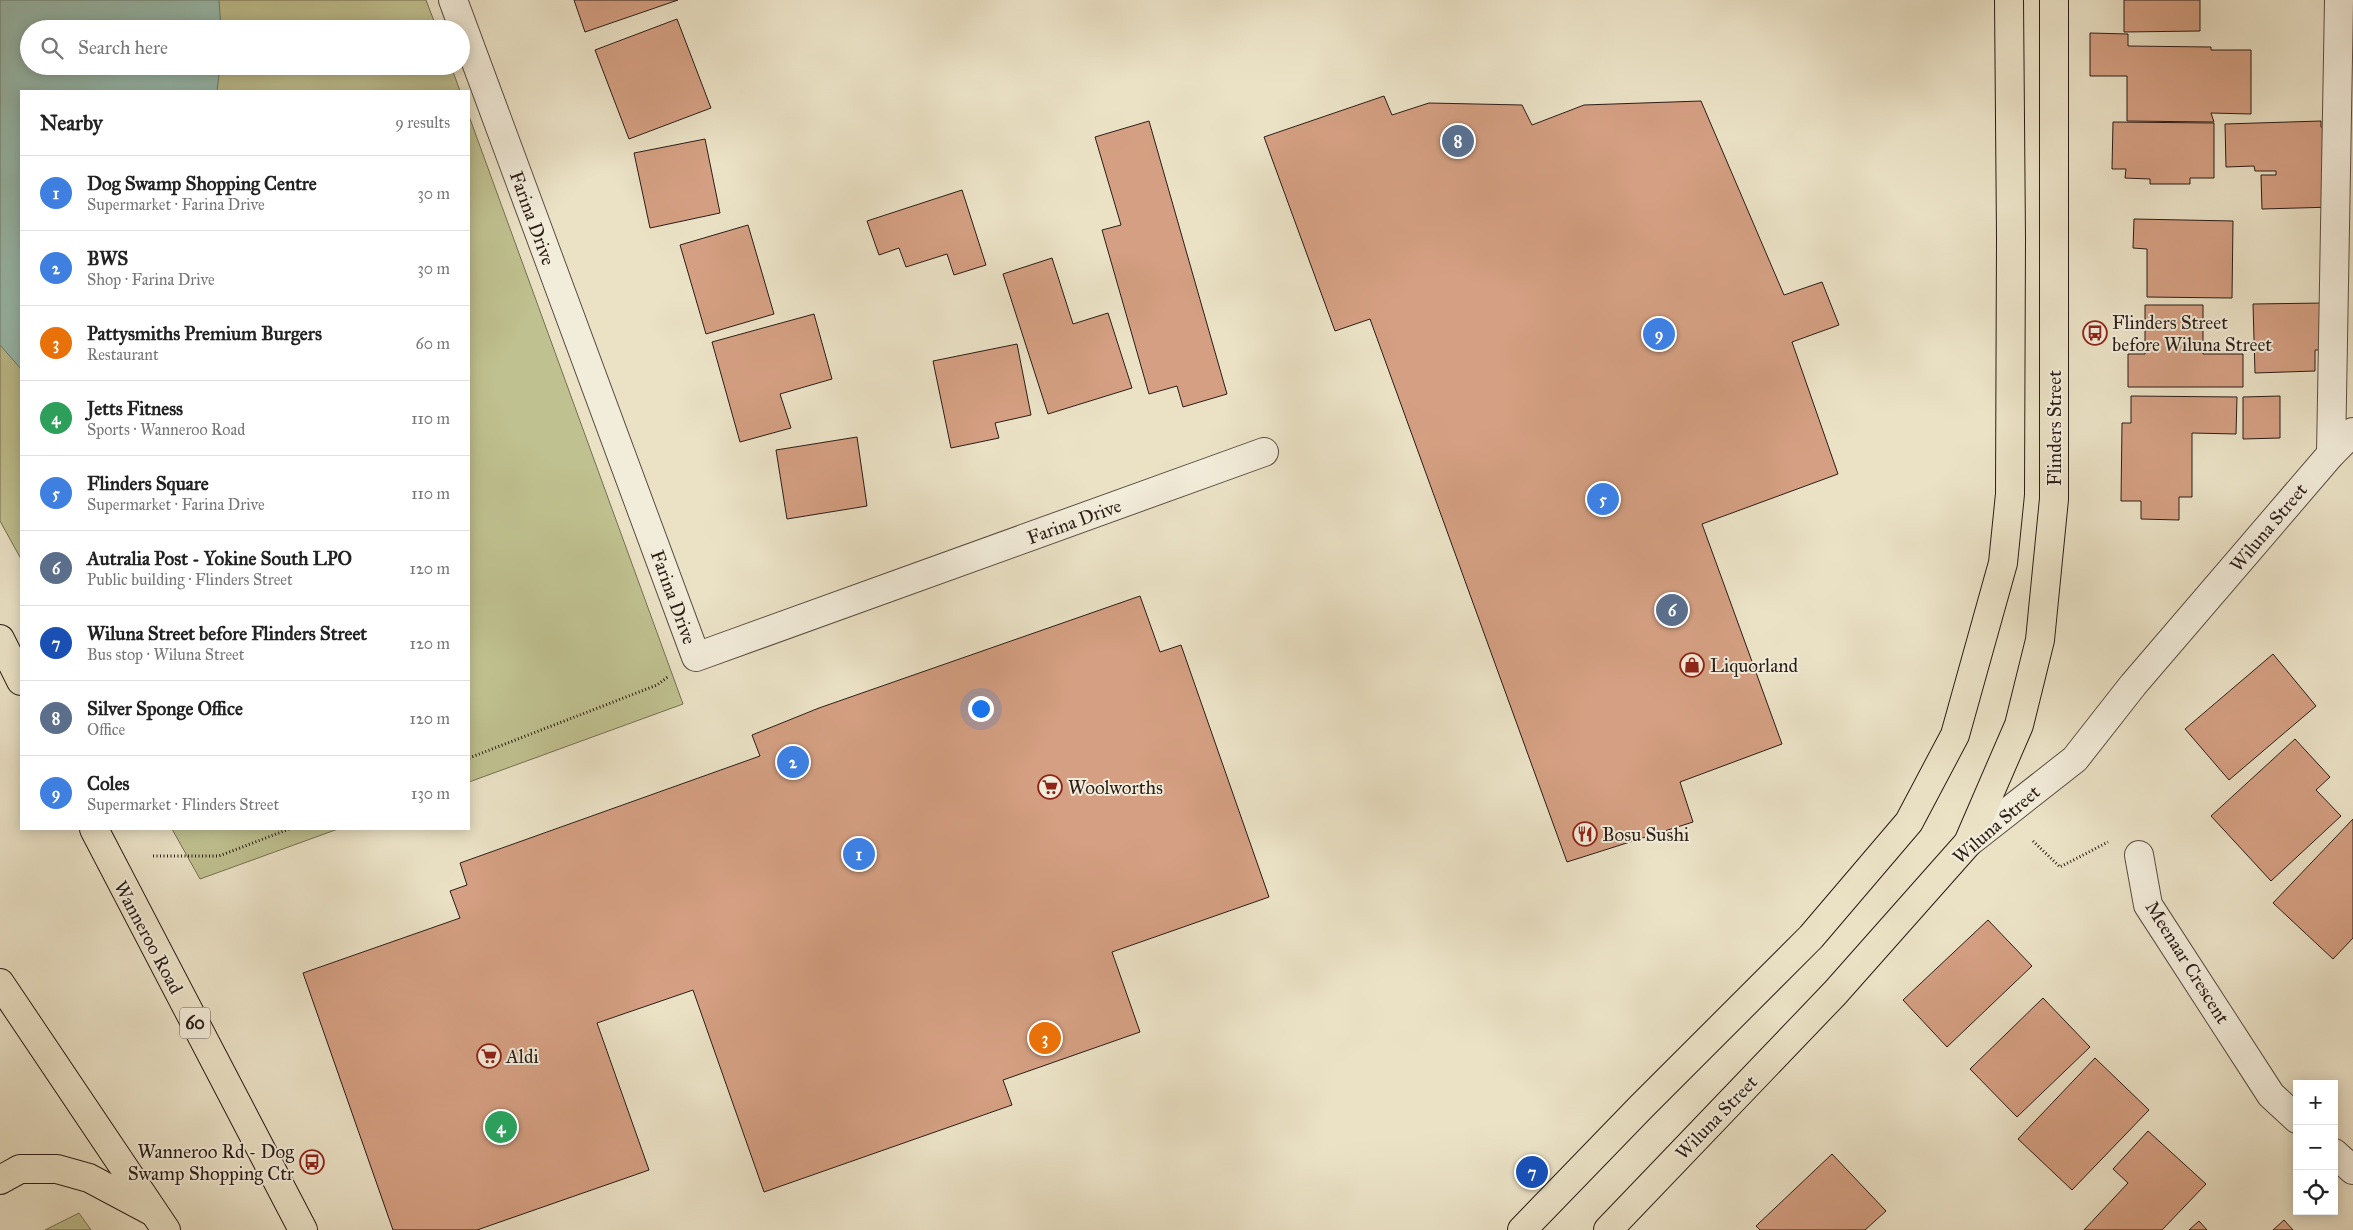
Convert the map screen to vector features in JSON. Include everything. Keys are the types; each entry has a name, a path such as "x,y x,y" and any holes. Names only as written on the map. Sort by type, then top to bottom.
{"main road":[{"path":"1522,1230 1641,1107 1811,937 1909,822 1955,735 2003,564 2010,494 2012,238 2008,0"},
{"name":"Flinders Street","path":"1968,842 2019,725 2040,640 2054,499 2054,0"},
{"path":"0,638 20,679"},
{"name":"Wanneroo Road","path":"95,830 303,1230"},
{"name":"Wiluna Street","path":"1608,1230 1835,993 1968,842"},
{"path":"0,983 160,1221"},
{"path":"0,1180 20,1169 58,1169 89,1178 160,1221"}],"street":[{"name":"Farina Drive","path":"453,0 460,20"},
{"path":"2331,454 2339,0"},
{"name":"Farina Drive","path":"470,46 696,657 1264,452"},
{"name":"Wiluna Street","path":"1968,842 2075,759 2133,685 2331,454 2353,432"},
{"name":"Meenaar Crescent","path":"2139,855 2148,905 2271,1095 2293,1115"},
{"path":"2338,1157 2353,1170"}],"path":[{"path":"470,758 657,685 696,657"},
{"path":"153,856 218,856 286,830"},
{"path":"2033,841 2060,867 2102,844 2126,837 2139,855"}],"green space":[{"path":"0,0 426,0 434,20 20,20 20,75 454,75 460,90 20,90 20,557 0,521"},
{"path":"470,119 683,704 470,782"},
{"path":"173,830 335,830 200,879"},
{"path":"79,1213 91,1230 45,1230"}],"water":[{"path":"0,0 219,0 220,20 20,20 20,75 219,75 217,90 20,90 20,368 0,345"}],"building":[{"path":"574,0 678,0 585,32"},
{"path":"2124,0 2200,0 2200,31 2124,32"},
{"path":"677,19 711,108 629,139 595,50"},
{"path":"2090,33 2128,34 2128,46 2211,47 2211,50 2251,50 2251,114 2211,113 2214,122 2127,121 2127,76 2090,76"},
{"path":"1384,96 1392,115 1429,103 1522,105 1532,125 1584,105 1701,101 1784,295 1822,282 1839,325 1792,342 1838,474 1702,524 1782,744 1680,782 1693,822 1567,862 1370,319 1335,331 1264,137"},
{"path":"1149,121 1227,394 1183,407 1177,386 1149,394 1102,230 1121,225 1095,137"},
{"path":"2321,121 2321,127 2325,127 2334,207 2262,209 2261,175 2276,175 2276,171 2255,171 2254,166 2226,167 2225,124"},
{"path":"2113,122 2214,123 2214,178 2190,178 2190,184 2150,184 2150,179 2125,178 2126,169 2112,169"},
{"path":"705,139 720,213 650,228 634,153"},
{"path":"962,190 986,265 954,275 947,254 906,267 899,248 879,255 867,221"},
{"path":"2134,219 2233,221 2232,298 2147,297 2147,249 2133,248"},
{"path":"748,225 774,314 706,334 680,245"},
{"path":"1052,258 1073,324 1108,313 1132,388 1048,414 1003,274"},
{"path":"2324,303 2325,350 2315,350 2315,371 2255,373 2253,304"},
{"path":"2145,305 2203,305 2203,354 2243,354 2243,387 2128,387 2128,354 2145,354"},
{"path":"814,314 832,379 780,394 791,428 740,442 712,342"},
{"path":"1017,344 1031,415 995,423 999,438 951,448 933,361"},
{"path":"2131,396 2237,397 2236,434 2192,433 2192,497 2179,497 2179,520 2141,519 2141,501 2121,501 2122,423 2131,423"},
{"path":"2280,396 2280,438 2243,439 2243,397"},
{"path":"857,437 867,506 787,519 776,450"},
{"path":"1140,596 1160,652 1181,645 1269,897 1112,952 1140,1032 1003,1080 1012,1105 764,1192 693,990 597,1023 649,1170 477,1230 393,1230 303,973 460,918 450,891 467,885 460,863 760,756 752,735 819,708"},
{"path":"2273,654 2316,706 2229,780 2185,729"},
{"path":"2295,739 2330,777 2316,790 2341,816 2271,881 2211,816"},
{"path":"2353,819 2353,938 2333,959 2273,903"},
{"path":"1988,920 2032,966 1947,1047 1903,1000"},
{"path":"2043,998 2090,1047 2017,1117 1970,1069"},
{"path":"2095,1058 2149,1110 2072,1190 2018,1139"},
{"path":"2148,1131 2206,1184 2162,1230 2084,1230 2128,1183 2113,1169"},
{"path":"1832,1154 1886,1211 1865,1230 1760,1230 1756,1226"},
{"path":"2284,1220 2293,1230 2273,1230"},
{"path":"2199,1221 2207,1230 2189,1230"}],"place":[{"name":"Silver Sponge Office","path":"1458,141"},
{"name":"Flinders Street before Wiluna Street","path":"2095,333"},
{"name":"Coles","path":"1659,334"},
{"name":"Flinders Square","path":"1603,499"},
{"name":"Autralia Post - Yokine South LPO","path":"1672,610"},
{"name":"Liquorland","path":"1692,665"},
{"name":"BWS","path":"793,762"},
{"name":"Woolworths","path":"1050,787"},
{"name":"Bosu Sushi","path":"1585,834"},
{"name":"Dog Swamp Shopping Centre","path":"859,854"},
{"name":"Pattysmiths Premium Burgers","path":"1045,1038"},
{"name":"Aldi","path":"489,1056"},
{"name":"Jetts Fitness","path":"501,1127"},
{"name":"Wanneroo Rd - Dog Swamp Shopping Ctr","path":"312,1162"},
{"name":"Wiluna Street before Flinders Street","path":"1532,1172"}]}
